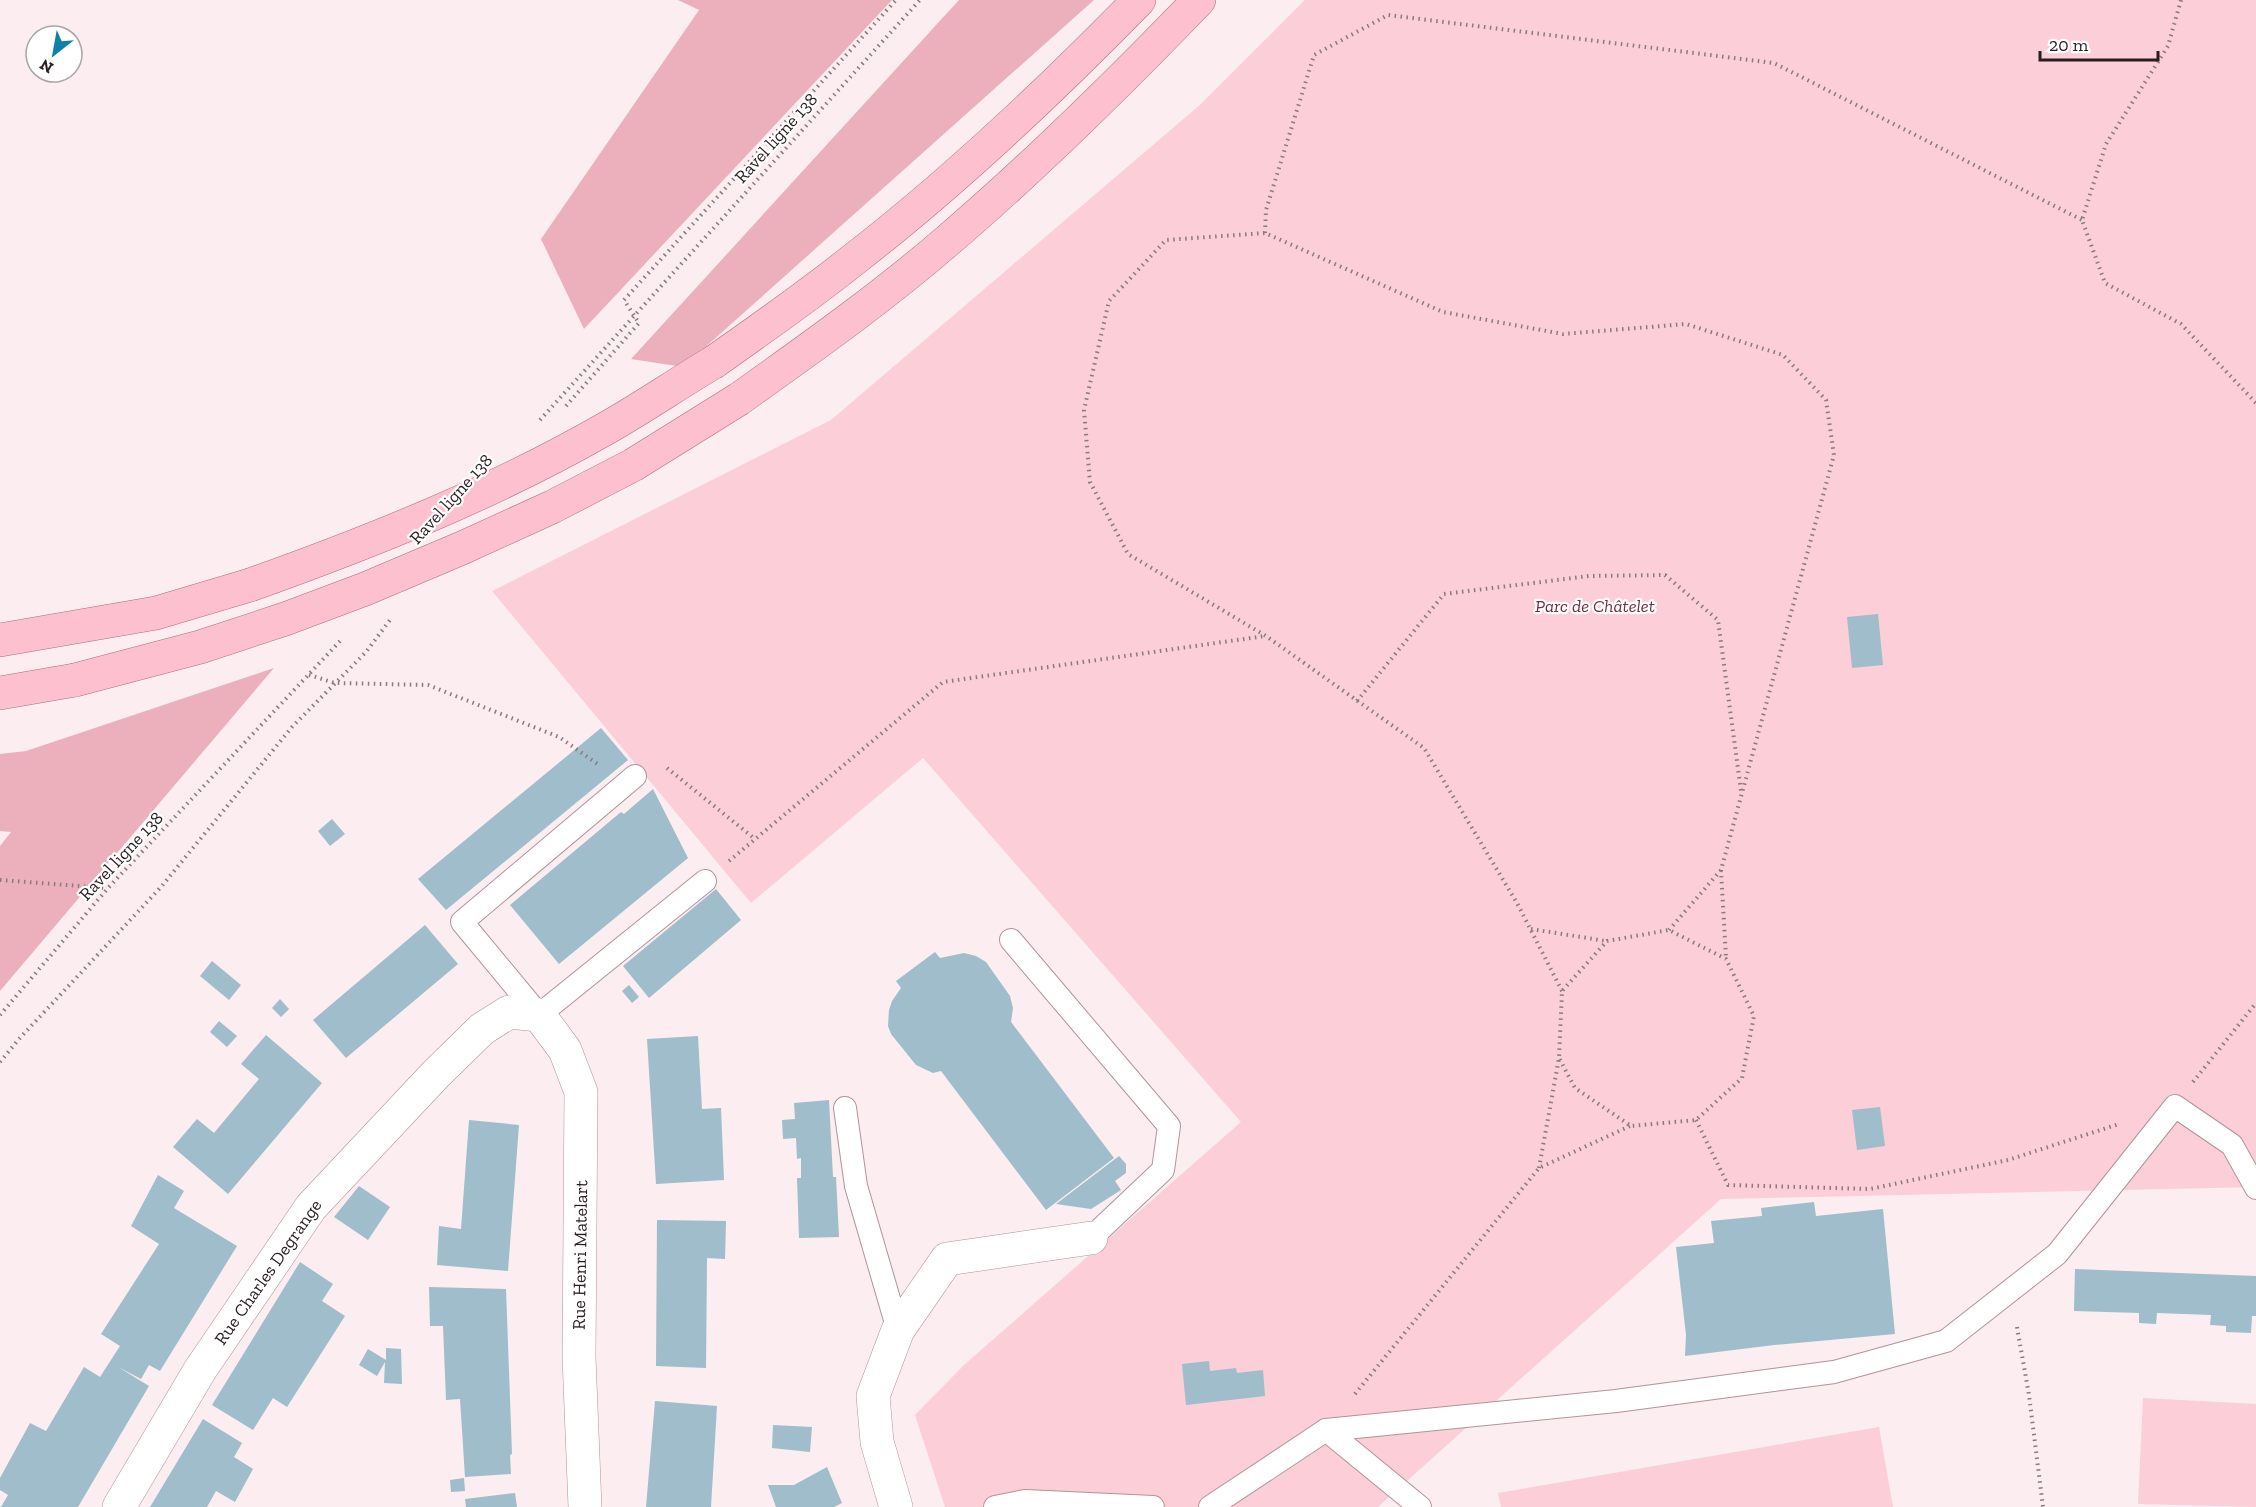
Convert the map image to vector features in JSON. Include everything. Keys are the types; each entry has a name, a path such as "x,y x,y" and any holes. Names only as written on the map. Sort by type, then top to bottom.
{"main road":[{"path":"0,640 156,613 250,585 342,553 450,506 604,429 714,362 854,260 969,164 1051,87 1138,0"},
{"path":"0,693 75,680 200,647 274,622 365,589 462,548 552,507 633,465 739,399 881,294 945,243 1088,113 1199,0"}],"street":[{"name":"Rue Charles Degrange","path":"119,1507 200,1370 311,1207 436,1074 482,1029 509,1012 538,1015"},
{"name":"Rue Henri Matelart","path":"538,1015 564,1050 581,1092 579,1357 585,1507"},
{"path":"896,1507 877,1442 873,1396 898,1330 947,1259 1091,1238"}],"lane":[{"path":"631,780 462,922 538,1015 705,881"},
{"path":"1011,940 1169,1126 1163,1170 1091,1238"},
{"path":"1210,1507 1326,1430 1616,1401 1834,1372 1946,1341 2056,1254 2175,1106 2232,1145 2256,1188"},
{"path":"845,1107 856,1186 898,1330"},
{"path":"1326,1430 1420,1507"},
{"path":"995,1507 1025,1501 1153,1507"}],"path":[{"path":"564,408 639,322 624,300 896,0"},
{"name":"Ravel ligne 138","path":"540,421 920,0"},
{"path":"2181,0 2168,46 2106,144 2082,220 2105,283 2181,324 2256,403"},
{"path":"1265,233 1266,210 1314,55 1388,15 1774,63 2082,220"},
{"path":"1326,1430 1539,1167 1631,1126 1696,1120 1742,1078 1754,1016 1726,959 1721,870 1834,455 1826,400 1783,355 1686,324 1563,334 1443,312 1265,233 1166,240 1109,301 1084,410 1090,482 1128,554 1266,636 1424,748 1530,929 1562,991 1559,1058 1539,1167"},
{"path":"1357,701 1444,594 1589,576 1665,575 1718,620 1741,795"},
{"path":"0,1062 161,887 292,727 366,652 393,617"},
{"path":"705,881 943,682 1266,636"},
{"name":"Ravel ligne 138","path":"0,1014 108,888 344,637"},
{"path":"308,675 335,683 428,685 559,737 631,780 655,759 755,839"},
{"path":"1670,930 1721,870"},
{"path":"0,880 108,888"},
{"path":"1530,929 1607,941 1670,930 1726,959"},
{"path":"1562,991 1607,941"},
{"path":"1696,1120 1728,1185 1870,1189 2007,1161 2175,1106 2256,1003"},
{"path":"1559,1058 1575,1088 1631,1126"},
{"path":"2011,1290 2029,1395 2043,1507"}],"green space":[{"name":"Parc de Châtelet","path":"1305,0 2256,0 2256,1187 1721,1199 1378,1507 945,1507 915,1415 964,1365 1241,1122 923,758 751,903 492,591 831,420 1201,104"},
{"path":"2143,1398 2256,1404 2256,1507 2138,1504"},
{"path":"1879,1427 1893,1507 1501,1507 1498,1493"}],"shaded area":[{"path":"678,0 892,0 584,329 541,239 699,10"},
{"path":"959,0 1094,0 683,367 631,359"},
{"path":"274,668 0,991 0,846 11,832 0,831 0,754 26,751"}],"building":[{"path":"1878,614 1883,665 1852,668 1847,617"},
{"path":"601,728 628,760 446,910 418,879"},
{"path":"653,789 688,858 559,964 510,905 621,812 624,814"},
{"path":"332,819 345,834 330,846 318,831"},
{"path":"716,889 741,920 649,998 623,966"},
{"path":"425,925 458,964 346,1058 313,1020"},
{"path":"935,952 940,958 964,953 986,962 1010,996 1013,1008 1011,1022 1114,1158 1046,1210 941,1071 933,1073 916,1065 891,1034 888,1026 889,1010 901,988 896,981"},
{"path":"212,961 241,985 229,1000 200,976"},
{"path":"629,985 639,997 632,1003 622,991"},
{"path":"280,999 289,1009 281,1017 272,1008"},
{"path":"219,1021 237,1036 227,1047 210,1032"},
{"path":"266,1035 322,1083 228,1194 173,1147 197,1119 214,1133 259,1079 241,1064"},
{"path":"698,1036 702,1109 721,1108 724,1180 656,1184 647,1039"},
{"path":"829,1100 839,1237 799,1238 797,1178 801,1178 801,1158 797,1159 796,1138 783,1139 782,1120 795,1119 794,1103"},
{"path":"1880,1107 1885,1146 1857,1150 1852,1110"},
{"path":"469,1120 519,1125 508,1271 437,1265 439,1226 461,1229"},
{"path":"1119,1156 1126,1164 1126,1173 1115,1181 1121,1190 1091,1209 1056,1204"},
{"path":"158,1175 184,1191 174,1208 237,1246 160,1371 149,1365 141,1379 118,1367 149,1386 78,1507 1,1507 8,1495 0,1490 0,1478 30,1423 46,1431 84,1367 100,1377 120,1346 101,1334 159,1244 131,1226"},
{"path":"359,1186 390,1207 368,1240 334,1217"},
{"path":"1814,1202 1816,1216 1883,1209 1895,1334 1685,1356 1686,1335 1676,1247 1714,1243 1711,1221 1762,1216 1761,1208"},
{"path":"657,1220 726,1221 725,1259 707,1258 706,1368 656,1366"},
{"path":"300,1262 333,1284 322,1301 345,1316 287,1407 273,1398 253,1430 212,1405"},
{"path":"2075,1269 2256,1276 2256,1316 2252,1316 2251,1333 2226,1332 2226,1326 2210,1325 2211,1315 2157,1313 2156,1324 2139,1323 2139,1313 2074,1311"},
{"path":"429,1287 506,1289 511,1474 465,1477 460,1399 446,1400 443,1326 430,1326"},
{"path":"386,1348 401,1349 402,1384 384,1383 385,1362 377,1376 359,1365 368,1349 386,1360"},
{"path":"1209,1361 1210,1371 1236,1368 1237,1373 1263,1370 1265,1396 1186,1405 1182,1364"},
{"path":"655,1401 717,1406 711,1507 646,1507"},
{"path":"203,1419 242,1443 234,1457 253,1469 235,1502 216,1491 207,1507 150,1507"},
{"path":"773,1425 812,1427 810,1452 772,1448"},
{"path":"827,1467 842,1503 834,1507 776,1507 768,1485 794,1485"},
{"path":"464,1478 465,1491 451,1492 450,1480"},
{"path":"515,1493 517,1507 466,1507 465,1499"}]}
